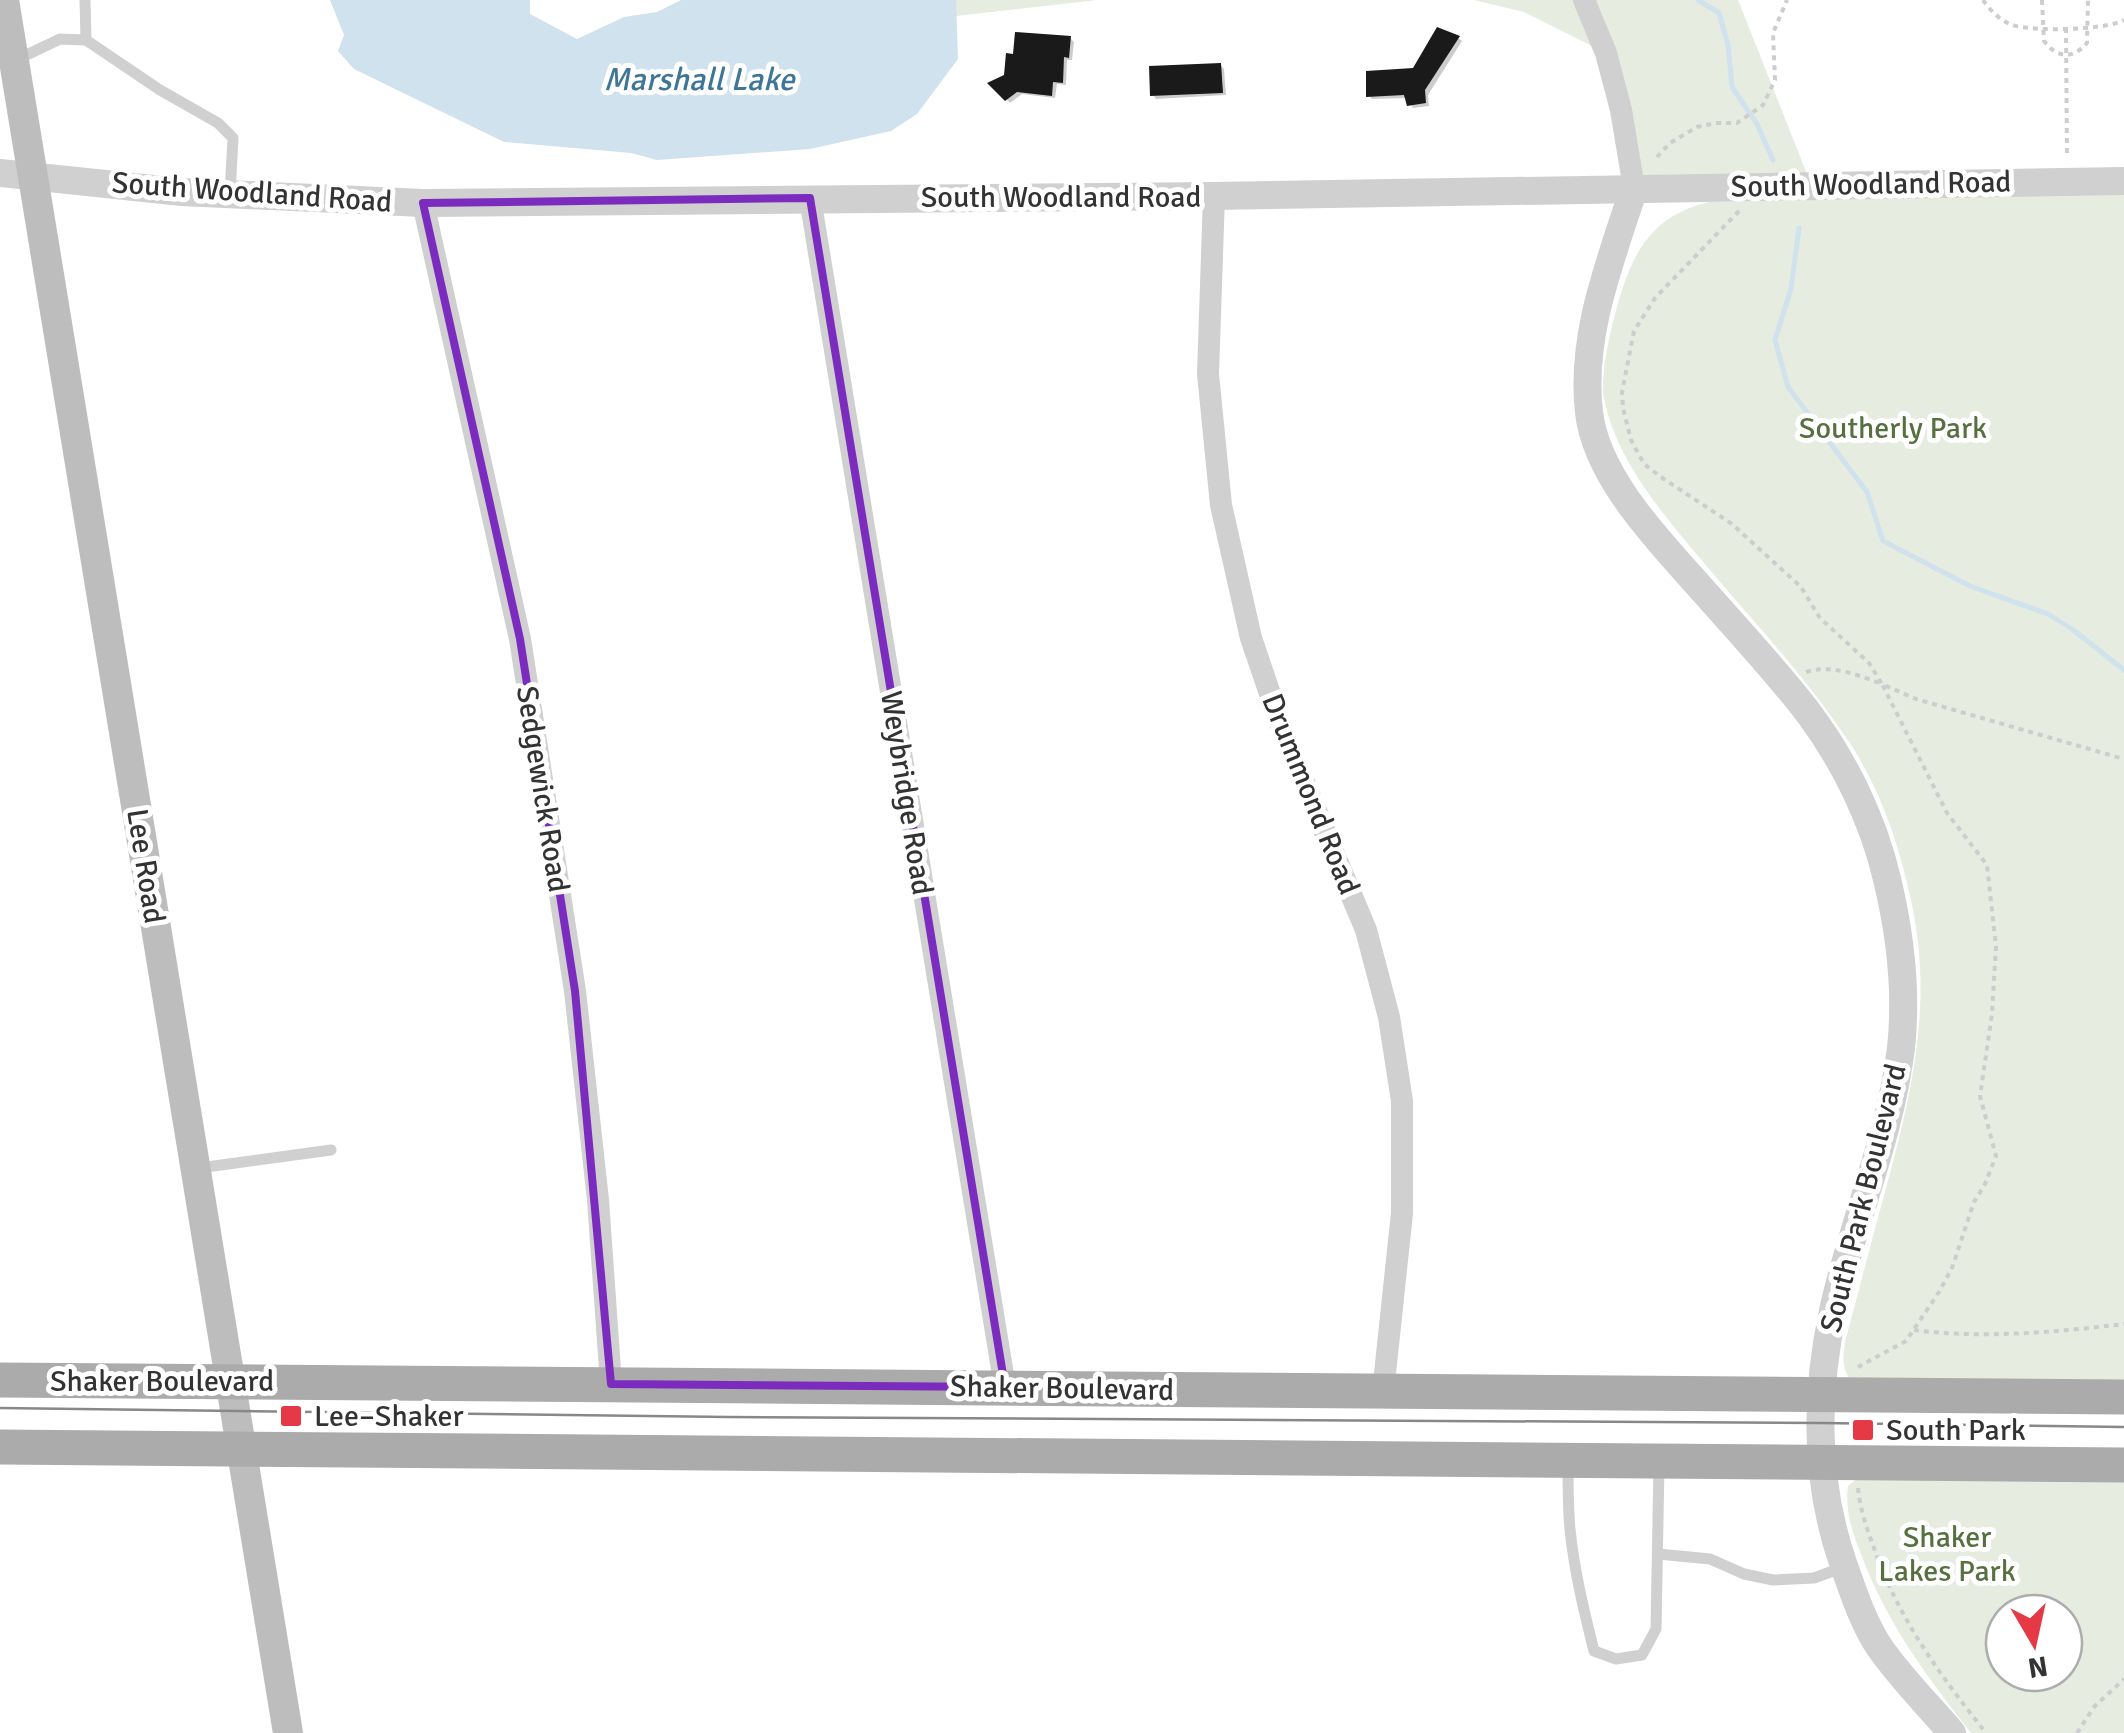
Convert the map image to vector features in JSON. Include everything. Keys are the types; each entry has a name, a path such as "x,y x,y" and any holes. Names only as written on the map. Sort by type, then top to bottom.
{"main road":[{"name":"Lee Road","path":"4,0 288,1733"},
{"name":"Shaker Boulevard","path":"0,1380 1382,1392 1834,1384 2124,1397"},
{"path":"0,1446 2124,1465"}],"street":[{"path":"1584,0 1606,53 1621,110 1634,188"},
{"name":"South Woodland Road","path":"0,172 182,192 422,203 1634,188 1746,197 1811,184 2124,181"},
{"name":"South Park Boulevard","path":"1634,188 1592,332 1589,414 1597,446 1615,481 1660,542 1784,684 1835,752 1868,821 1887,878 1902,967 1901,1045 1886,1128 1834,1308 1834,1384 1820,1462 1834,1537 1856,1600 1879,1646 1952,1733"},
{"name":"Drummond Road","path":"1214,196 1208,374 1221,505 1251,638 1283,732 1366,930 1389,1017 1402,1101 1402,1212 1382,1392"},
{"name":"Weybridge Road","path":"810,198 1004,1387"},
{"name":"Sedgewick Road","path":"422,203 523,659 575,991 598,1200 611,1384"}],"lane":[{"path":"85,0 86,40"},
{"path":"14,61 60,38 86,40 218,123 233,138 230,194"},
{"path":"195,1168 331,1150"},
{"path":"1568,1460 1569,1526 1594,1652 1616,1659 1642,1655 1656,1629 1660,1461"},
{"path":"1658,1554 1710,1558 1744,1574 1773,1580 1814,1578 1844,1566"}],"path":[{"path":"1657,157 1670,143 1697,127 1738,123 1763,106 1775,80 1773,34 1787,0"},
{"path":"1983,0 1994,14 2011,24 2089,28 2124,20"},
{"path":"2042,0 2044,41 2060,55 2076,53 2085,46 2088,0"},
{"path":"2066,28 2067,161"},
{"path":"1746,197 1656,298 1634,331 1622,392 1632,440 1644,464 1732,524 1801,587 1820,618 1869,663 1946,813 1987,864 1996,947 1992,1014 1980,1096 1996,1156 1974,1202 1952,1268 1914,1330 1906,1341 1834,1384"},
{"path":"1784,684 1814,669 1847,673 1916,699 2124,758"},
{"path":"1914,1330 1990,1333 2124,1324"},
{"path":"1854,1480 1872,1544 1897,1605 1930,1659 1986,1733"},
{"path":"2077,1733 2094,1707 2124,1679"}],"highlighted area":[{"path":"810,198 1005,1387 611,1384 575,991 520,639 423,203"}],"green space":[{"path":"956,0 1097,0 956,16"},
{"path":"1474,0 1738,0 1811,184 1634,188 1606,53 1524,12"},
{"name":"Southerly Park","path":"2124,194 2124,1385 1851,1381 1844,1366 1845,1342 1905,1115 1917,1044 1920,971 1910,896 1885,813 1857,754 1801,677 1668,520 1622,450 1611,425 1603,388 1612,327 1629,271 1644,243 1677,214 1709,202"},
{"name":"Shaker Lakes Park","path":"2124,1475 2124,1733 1971,1733 1909,1648 1871,1579 1848,1513 1848,1486 1859,1477"}],"water":[{"name":"Marshall Lake","path":"330,0 530,0 530,14 577,39 624,17 657,12 681,0 956,0 958,59 917,114 891,131 810,149 657,160 631,153 504,142 354,69 338,51 344,35"}],"building":[{"path":"1437,27 1460,36 1425,90 1426,103 1407,106 1404,95 1366,97 1366,71 1413,68"},
{"path":"1015,32 1071,36 1069,58 1064,57 1063,83 1053,82 1052,96 1017,92 1005,101 987,83 1004,75 1006,53 1013,54"},
{"path":"1221,63 1223,93 1150,96 1149,66"}],"waterway":[{"path":"1698,0 1719,13 1728,45 1732,87 1757,124 1773,160"},
{"path":"1799,228 1791,289 1775,340 1788,387 1867,492 1883,541 1970,586 2048,614 2124,670"}],"tram line":[{"path":"0,1408 2124,1427"}],"place":[{"name":"Lee–Shaker","path":"291,1416"},
{"name":"South Park","path":"1863,1430"}]}
